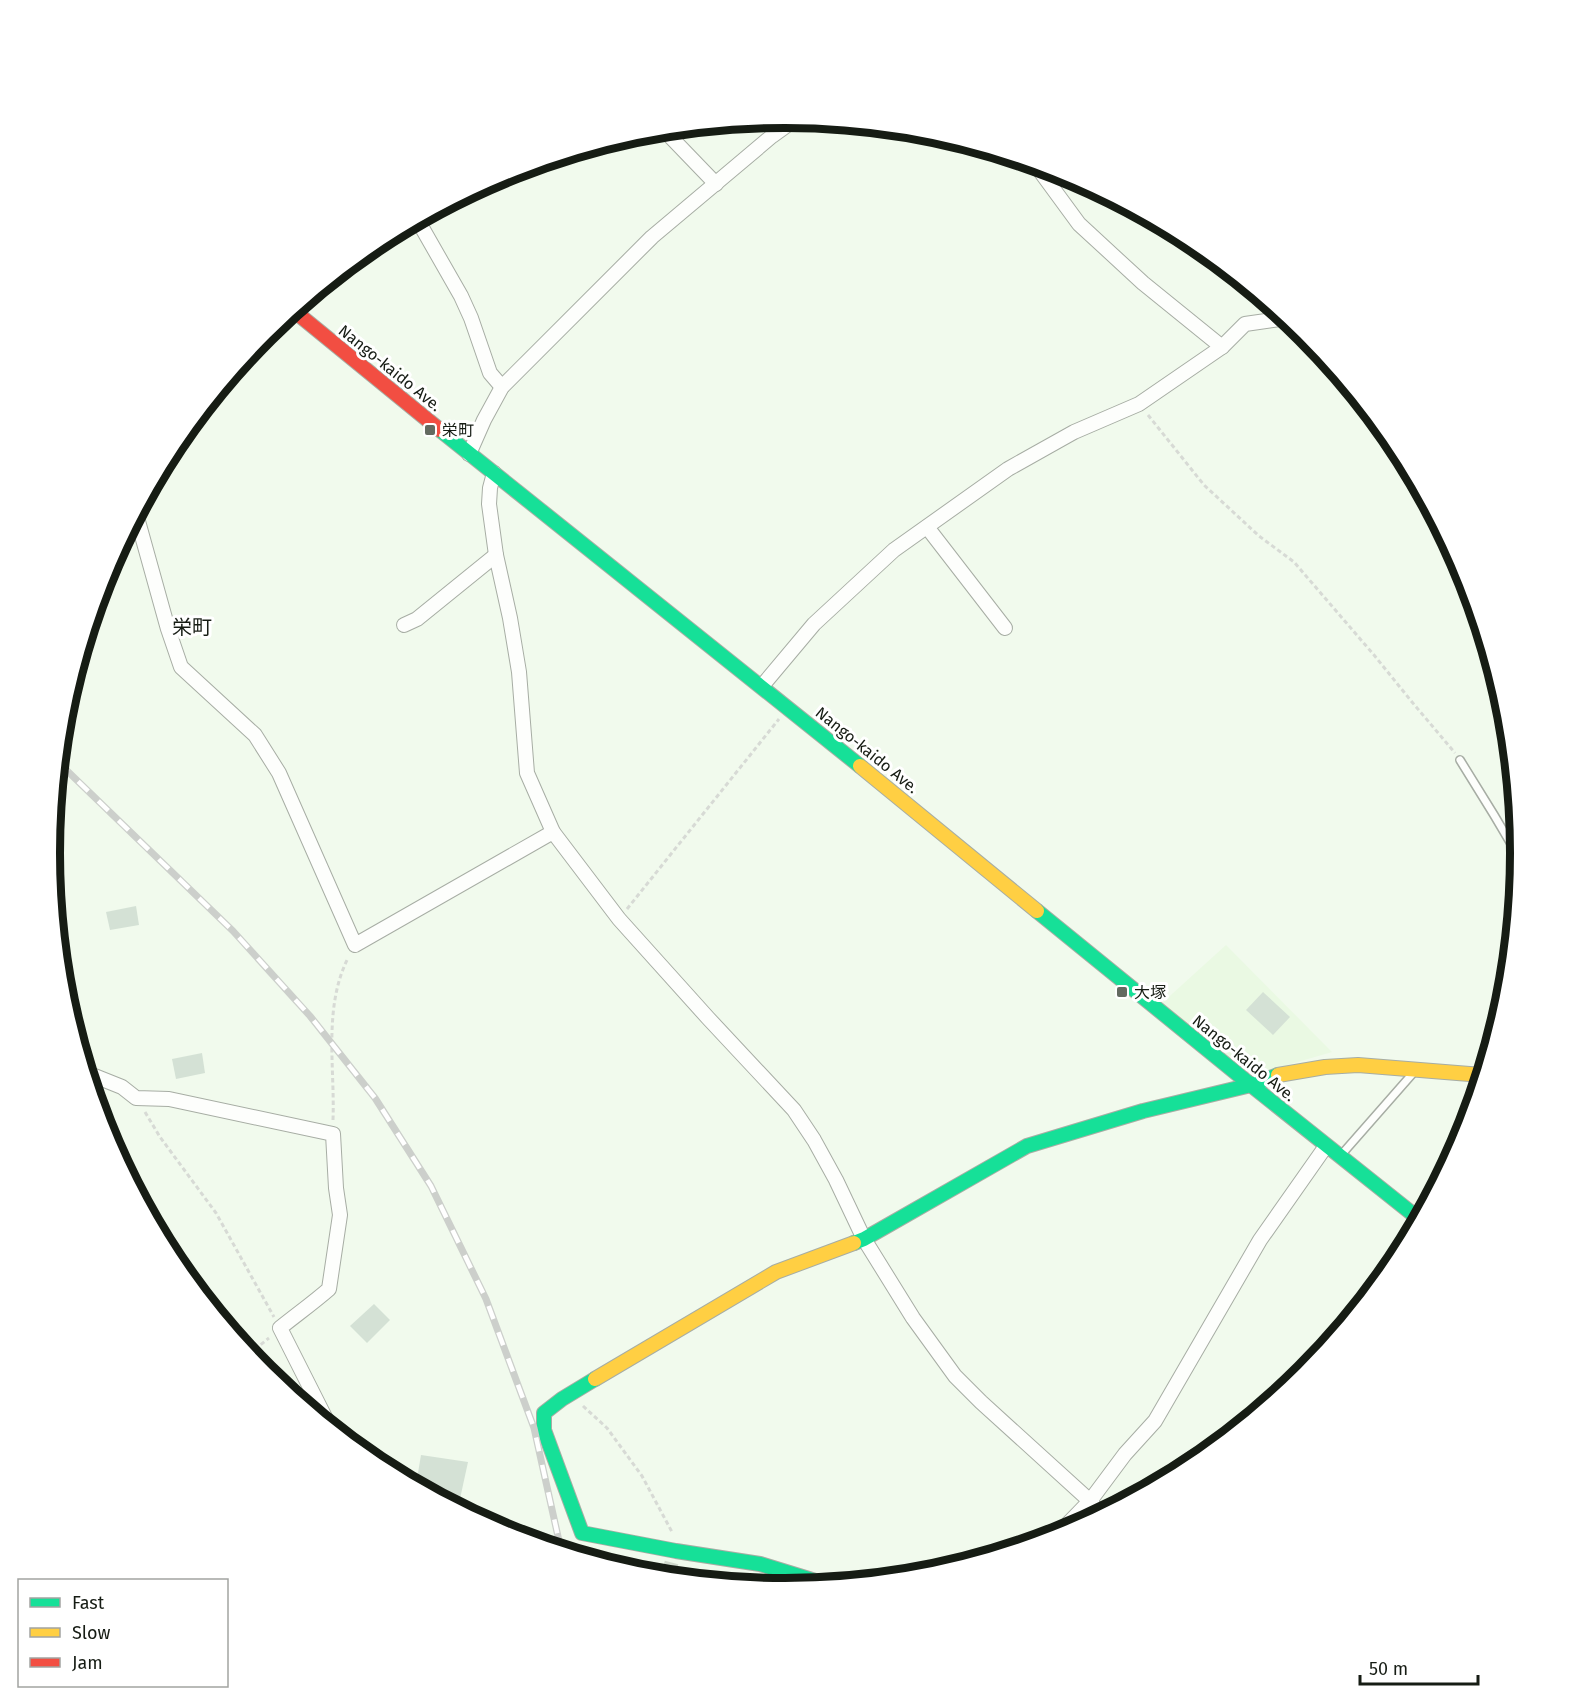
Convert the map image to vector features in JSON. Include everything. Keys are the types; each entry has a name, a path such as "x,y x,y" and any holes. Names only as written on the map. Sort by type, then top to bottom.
{"street":[{"path":"470,454 484,420 502,387 652,237 785,128"},
{"path":"671,137 716,184"},
{"path":"1044,176 1079,224 1143,283 1222,347"},
{"path":"421,226 461,296 490,373 502,387"},
{"name":"Nango-kaido Ave.","path":"298,315 762,686 1326,1146 1413,1214"},
{"path":"762,686 814,624 894,550 1008,469 1074,432 1139,404 1222,347 1245,324 1276,320"},
{"path":"494,473 489,504 496,555 519,672 527,773 553,832 619,919 794,1110 836,1180 864,1239 913,1318 955,1376 1095,1508"},
{"path":"139,525 181,667 255,735 279,773 355,945 553,832"},
{"path":"927,527 1005,628"},
{"path":"404,626 426,612 496,555"},
{"path":"803,1577 760,1564 677,1555 582,1533 544,1430 544,1413 562,1399 776,1272 864,1239 1027,1146 1143,1111 1251,1085 1278,1075 1325,1067 1358,1065 1475,1074"},
{"path":"95,1076 122,1087 136,1098 169,1099 333,1134 340,1215 329,1290 280,1328 321,1409"},
{"path":"1076,1516 1125,1454 1155,1421 1260,1239 1326,1146"}],"lane":[{"path":"1460,760 1510,841"},
{"path":"1340,1155 1415,1070"}],"path":[{"path":"1139,404 1204,485 1259,536 1294,562 1460,760"},
{"path":"619,919 788,707"},
{"path":"333,1134 334,1094 331,1068 333,1019 343,968 355,945"},
{"path":"136,1098 160,1137 216,1213 280,1328 256,1348"},
{"path":"570,1395 607,1428 642,1476 677,1555"}],"shaded area":[{"path":"1226,945 1332,1052 1249,1076 1161,1004"}],"building":[{"path":"61,878 65,890 62,891"},
{"path":"136,906 139,925 110,930 106,912"},
{"path":"1263,992 1290,1017 1273,1035 1246,1010"},
{"path":"202,1053 205,1073 176,1079 172,1059"},
{"path":"374,1304 390,1320 367,1343 350,1326"},
{"path":"293,1385 300,1386 305,1396"},
{"path":"421,1455 468,1462 460,1501 417,1477"}],"tunnel":[{"path":"670,1568 672,1561"}],"railway":[{"path":"65,769 233,931 310,1016 375,1098 431,1186 486,1299 534,1428 559,1541"}],"traffic: fast":[{"path":"440,430 860,766"},
{"path":"1037,911 1413,1214"},
{"path":"854,1243 1027,1146 1143,1111 1251,1085 1278,1075"},
{"path":"595,1379 544,1413 544,1430 582,1533 760,1564 803,1577"}],"traffic: slow":[{"path":"860,766 1037,911"},
{"path":"1278,1075 1325,1067 1358,1065 1475,1074"},
{"path":"595,1379 776,1272 854,1243"}],"traffic: jam":[{"path":"299,315 440,430"}],"place":[{"name":"栄町","path":"430,430"},
{"name":"大塚","path":"1122,992"}],"district":[{"name":"栄町","path":"192,627"}]}
